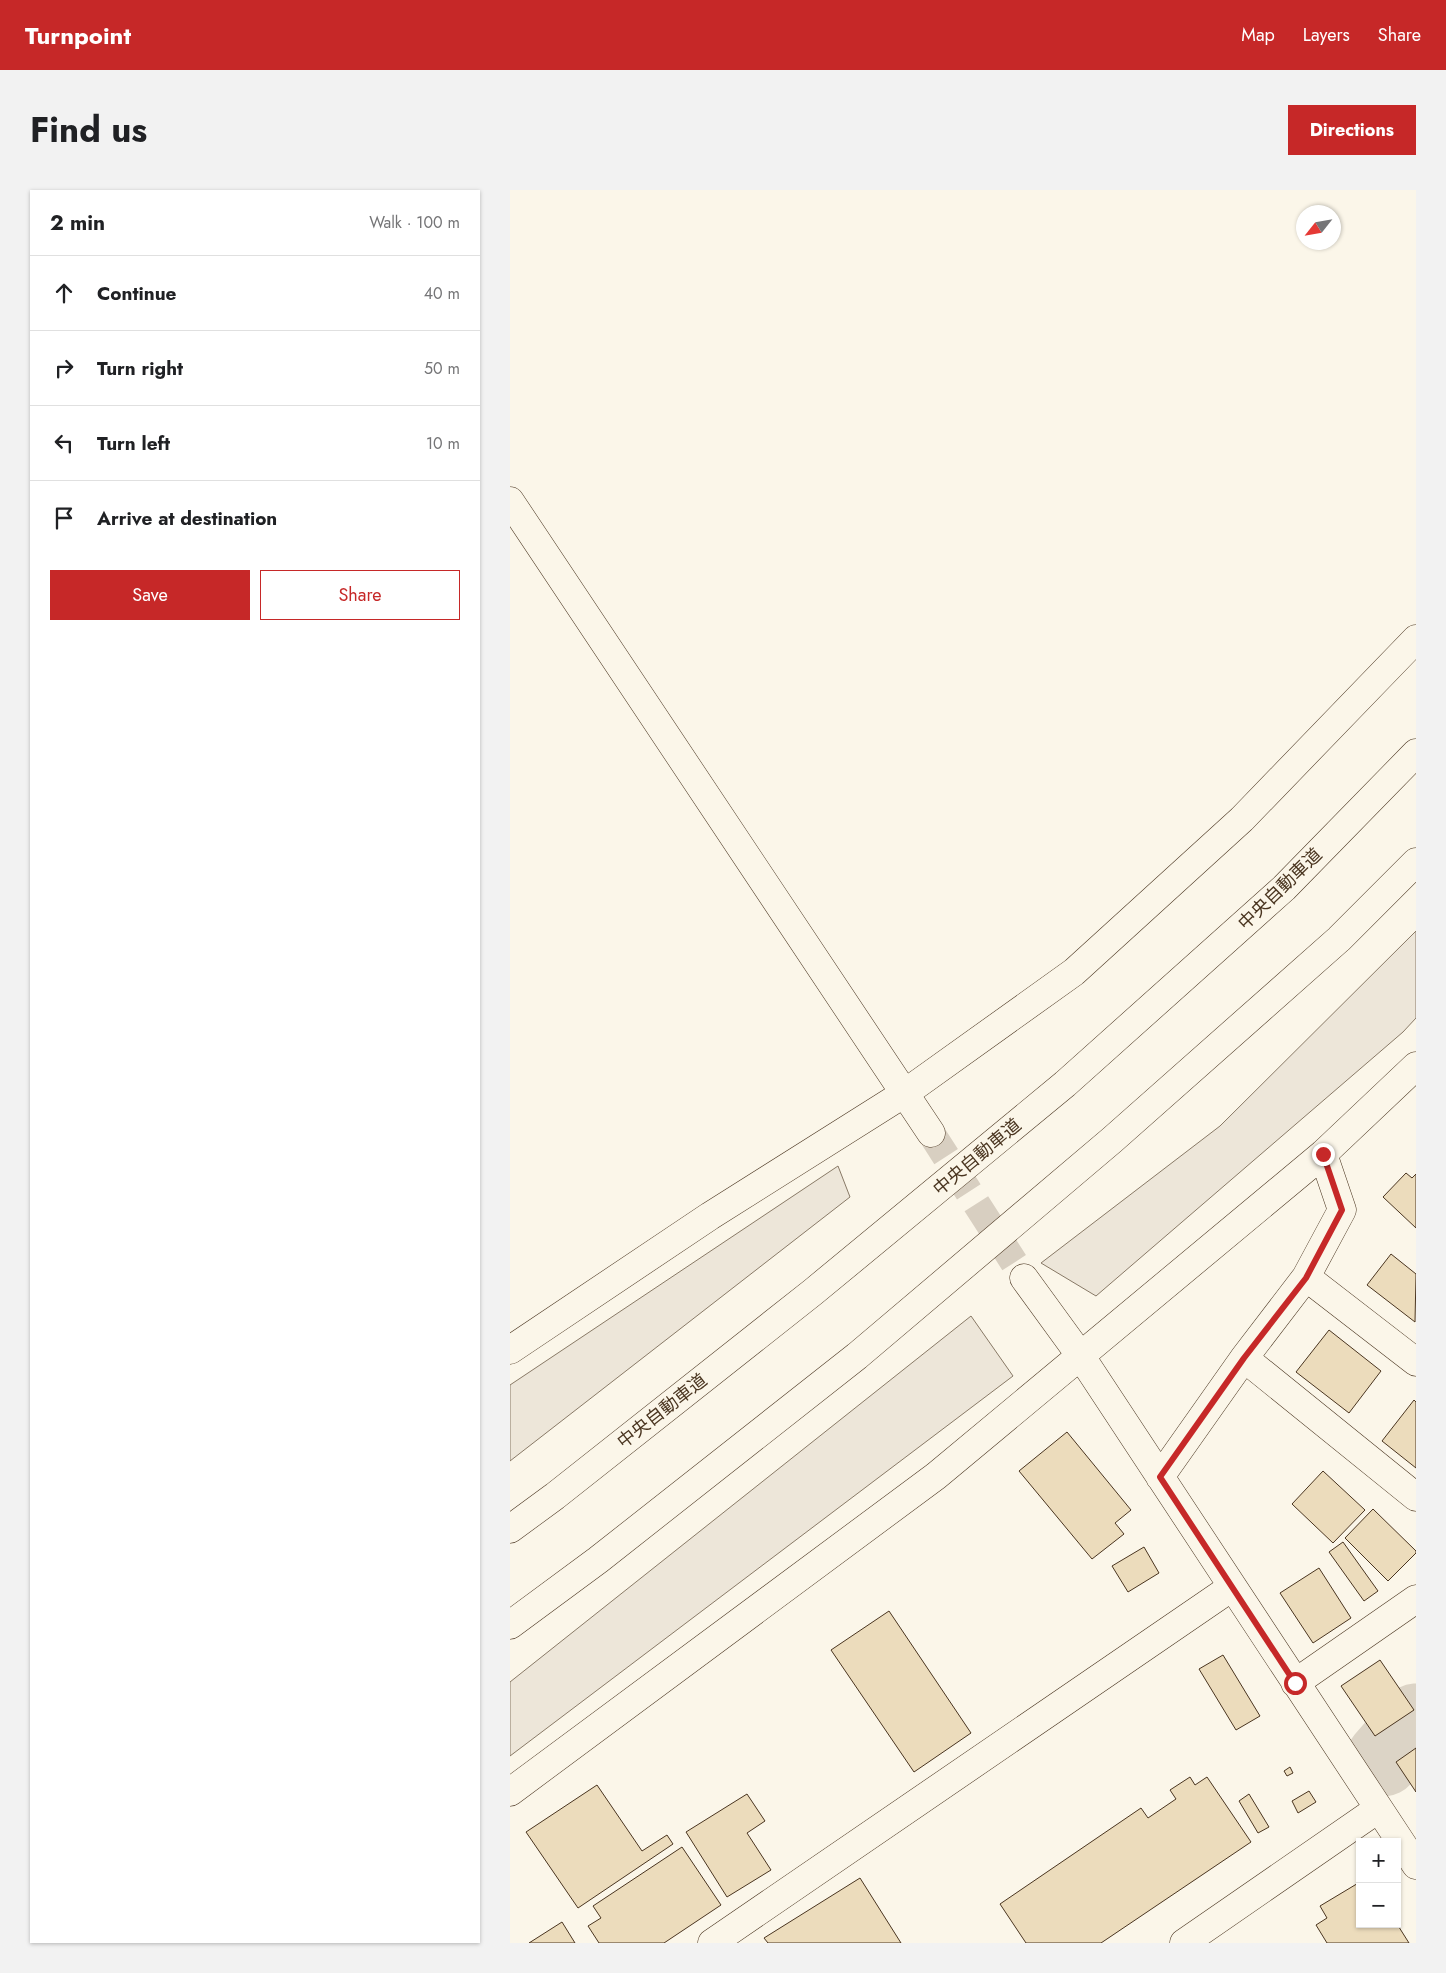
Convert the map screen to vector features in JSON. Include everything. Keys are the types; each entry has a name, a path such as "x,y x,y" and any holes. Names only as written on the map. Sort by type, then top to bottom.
{"main road":[{"path":"510,501 931,1133"},
{"path":"510,1350 710,1216 905,1093 1074,972 1242,819 1416,639"},
{"name":"中央自動車道","path":"510,1529 813,1292 1065,1084 1284,888 1416,753"},
{"path":"510,1625 598,1560 857,1356 1112,1140 1339,939 1416,862"},
{"path":"510,1792 936,1476 1323,1154 1416,1066"},
{"path":"1160,1477 1244,1358 1306,1278 1342,1210 1323,1154"},
{"path":"1024,1278 1080,1355 1416,1865"},
{"path":"1306,1278 1416,1362"},
{"path":"1244,1358 1416,1497"},
{"path":"712,1943 1232,1587"},
{"path":"1295,1683 1416,1600"},
{"path":"1184,1943 1378,1810"}],"shaded area":[{"path":"1416,931 1416,1018 1403,1032 1096,1296 1041,1263 1220,1126"},
{"path":"838,1166 850,1197 510,1461 510,1385"},
{"path":"971,1316 1013,1376 510,1756 510,1682"}],"building":[{"path":"1406,1173 1412,1178 1416,1174 1416,1228 1383,1197"},
{"path":"1391,1254 1416,1274 1415,1322 1367,1285"},
{"path":"1329,1330 1381,1371 1349,1413 1296,1372"},
{"path":"1414,1400 1416,1402 1416,1468 1382,1441"},
{"path":"1067,1432 1131,1510 1115,1523 1124,1534 1092,1559 1019,1471"},
{"path":"1323,1471 1365,1510 1333,1543 1292,1504"},
{"path":"1373,1509 1416,1551 1388,1581 1345,1538"},
{"path":"1343,1542 1378,1591 1364,1601 1329,1552"},
{"path":"1144,1547 1159,1573 1128,1592 1112,1566"},
{"path":"1319,1568 1351,1618 1313,1643 1280,1593"},
{"path":"889,1611 971,1733 914,1772 831,1650"},
{"path":"1223,1655 1260,1716 1236,1730 1199,1669"},
{"path":"1380,1660 1414,1710 1375,1736 1341,1686"},
{"path":"1416,1748 1416,1792 1396,1762"},
{"path":"1290,1767 1293,1773 1287,1776 1284,1771"},
{"path":"1190,1777 1195,1785 1207,1777 1251,1842 1101,1943 1026,1943 1000,1904 1141,1808 1148,1818 1176,1799 1170,1790"},
{"path":"597,1785 642,1851 667,1835 673,1844 578,1908 526,1832"},
{"path":"1309,1791 1316,1802 1298,1813 1292,1801"},
{"path":"747,1794 765,1821 747,1833 771,1870 727,1897 686,1832"},
{"path":"1249,1794 1269,1827 1258,1833 1239,1801"},
{"path":"682,1847 721,1905 664,1943 599,1943 588,1926 601,1918 593,1906"},
{"path":"860,1878 901,1943 768,1943 764,1938"},
{"path":"1356,1884 1356,1928 1400,1928 1409,1943 1327,1943 1316,1925 1327,1918 1320,1906"},
{"path":"562,1922 575,1943 529,1943"}],"waterway":[{"path":"1383,1759 1416,1721"}],"tunnel":[{"path":"931,1133 1024,1278"}],"route":[{"path":"1295,1683 1160,1477 1244,1358 1306,1278 1342,1210 1323,1154"}]}
